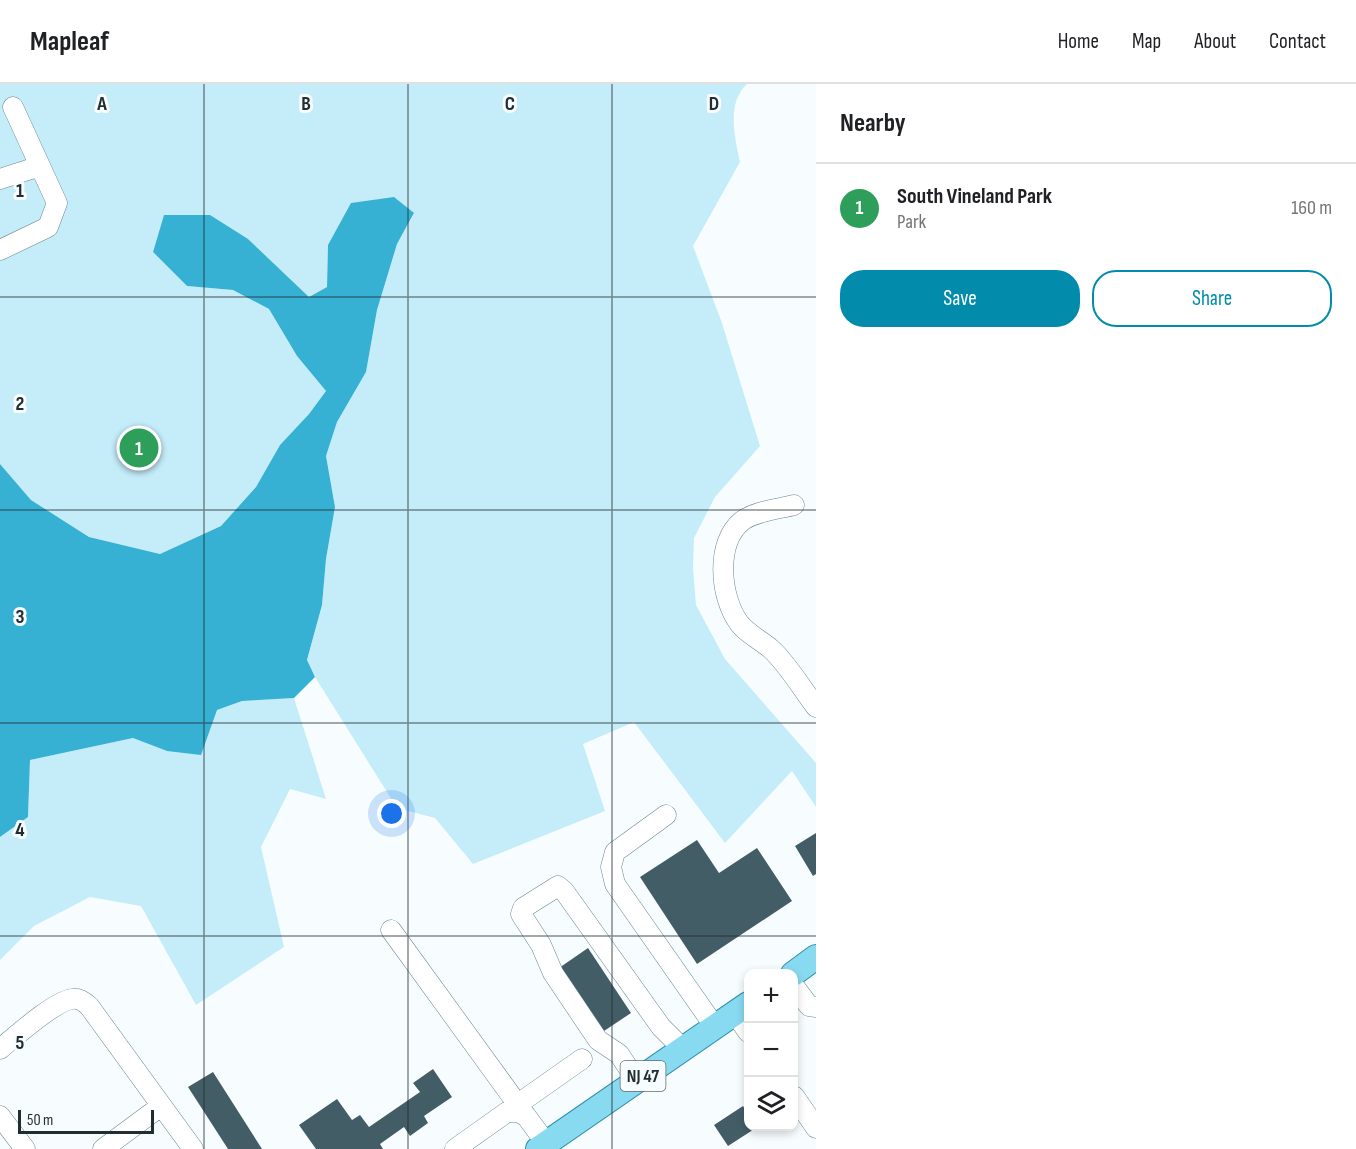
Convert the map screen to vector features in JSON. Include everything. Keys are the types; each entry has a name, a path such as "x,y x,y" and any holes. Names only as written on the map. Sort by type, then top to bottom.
{"main road":[{"path":"798,970 816,957"},
{"name":"NJ 47","path":"542,1146 715,1027 744,1016"}],"street":[{"path":"0,250 48,227 57,203 13,106"},
{"path":"0,179 40,166"},
{"path":"794,505 741,521 728,541 723,555 724,580 728,602 739,623 771,649 816,707"},
{"path":"666,815 615,852 611,867 615,884 715,1027"},
{"path":"637,1081 619,1054 598,1040 552,973 541,945 521,914 523,908 558,886 564,891 656,1020 683,1049"},
{"path":"391,930 522,1110 542,1146"},
{"path":"798,991 809,1006 816,1007"},
{"path":"0,1049 53,1008 70,999 81,999 89,1006 193,1149"},
{"path":"455,1149 507,1112 522,1110 582,1059"},
{"path":"798,1102 816,1128"},
{"path":"103,1149 161,1106"},
{"path":"0,1116 25,1149"}],"shaded area":[{"path":"0,84 747,84 740,92 734,111 734,132 740,162 693,246 722,323 760,446 715,497 694,538 693,568 696,605 725,659 816,763 816,807 792,771 725,843 634,722 583,744 605,811 473,864 435,818 397,808 307,661 322,605 326,559 335,507 326,456 337,422 366,372 377,310 397,244 414,214 328,245 327,287 309,297 248,239 164,216 153,252 187,286 233,290 269,309 297,356 326,391 309,414 280,445 256,487 221,526 160,554 89,537 31,500 0,464"},
{"path":"294,698 326,799 290,789 261,847 284,947 196,1005 141,906 90,897 34,926 0,960 0,837 28,817 30,760 133,738 167,751 217,710 242,701"}],"water":[{"path":"394,197 414,213 397,244 377,310 366,372 337,422 326,456 335,507 326,559 322,605 307,660 315,677 294,698 242,701 217,710 201,755 167,751 133,738 30,760 28,817 0,837 0,464 31,500 89,537 160,554 221,526 256,487 280,445 309,414 326,391 297,356 269,309 233,290 187,286 153,252 164,215 210,215 248,239 309,297 327,287 328,245 351,203"}],"building":[{"path":"816,833 816,874 813,876 795,846"},
{"path":"697,840 719,873 757,848 792,901 697,964 640,877"},
{"path":"588,948 631,1013 601,1033 559,968"},
{"path":"433,1069 452,1097 424,1116 428,1123 410,1136 404,1127 380,1144 383,1149 316,1149 299,1125 337,1099 352,1120 360,1115 369,1127 420,1092 413,1083"},
{"path":"213,1072 262,1149 228,1149 188,1087"},
{"path":"743,1106 744,1131 751,1131 728,1146 714,1125"}],"place":[{"name":"South Vineland Park","path":"139,448"}]}
